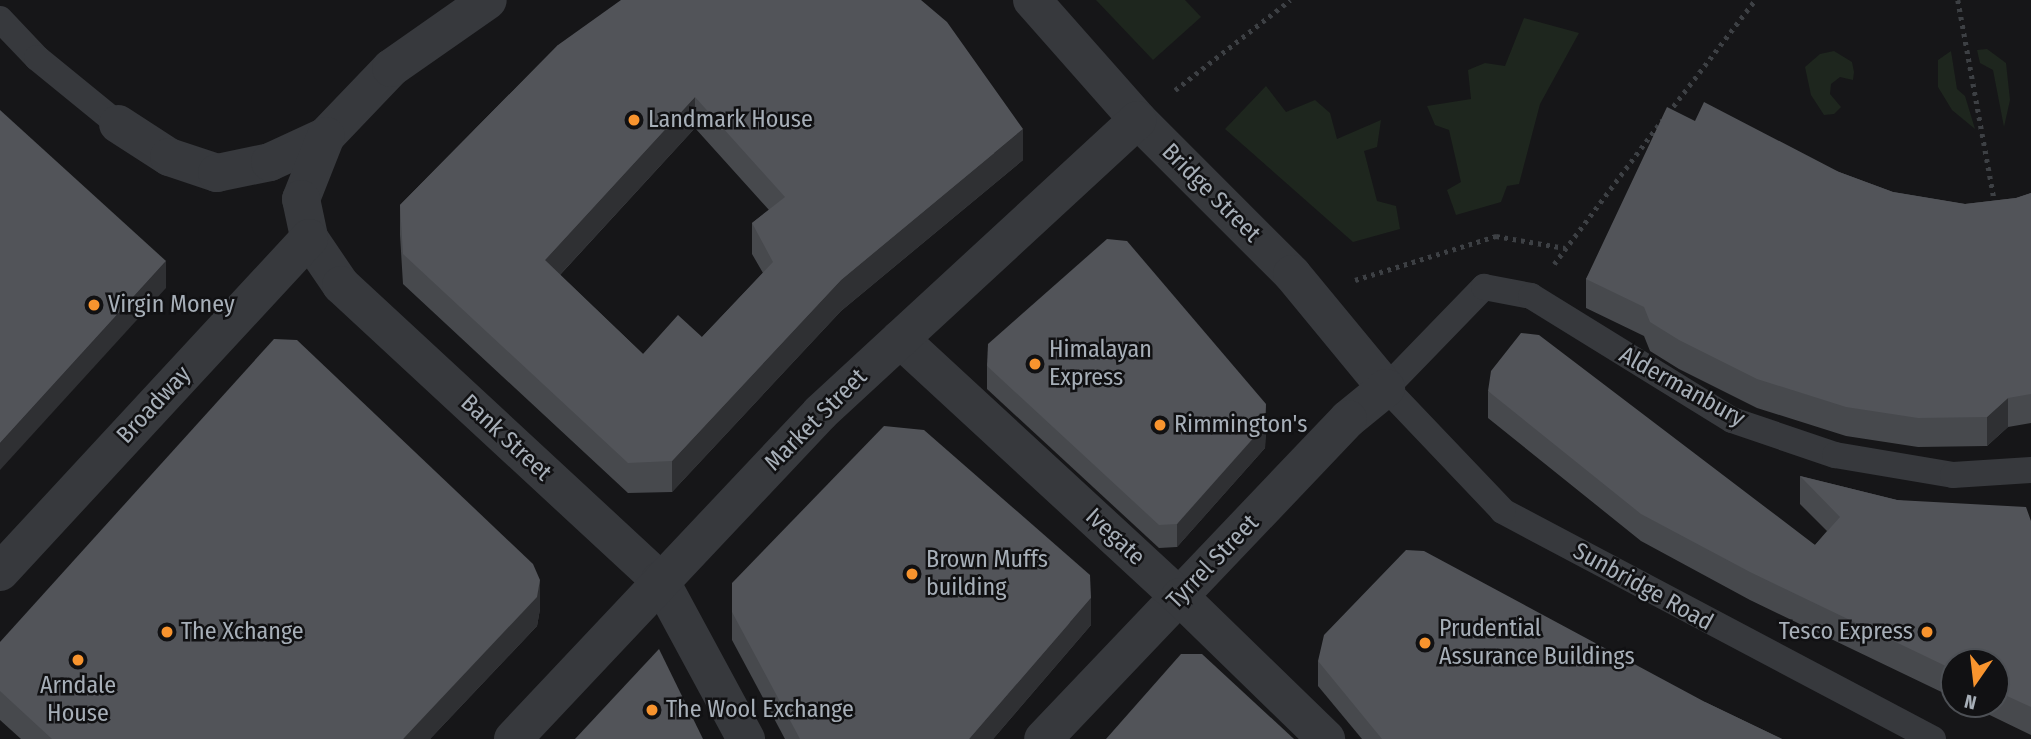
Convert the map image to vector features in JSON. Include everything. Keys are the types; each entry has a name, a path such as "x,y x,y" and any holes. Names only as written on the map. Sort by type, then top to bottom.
{"street":[{"path":"118,124 169,157 217,173 270,162 326,135 391,68 488,0"},
{"name":"Bridge Street","path":"1032,0 1138,120 1327,312 1386,388"},
{"name":"Market Street","path":"513,739 820,413 1138,120"},
{"name":"Bank Street","path":"326,135 301,200 309,238 341,285 660,580 746,739"},
{"name":"Broadway","path":"0,572 309,238"},
{"name":"Ivegate","path":"900,339 1180,597 1326,739"},
{"name":"Tyrrel Street","path":"1043,739 1348,419 1386,388"}],"lane":[{"path":"0,19 37,58 118,124"},
{"name":"Aldermanbury","path":"1386,388 1484,287 1531,296 1745,424 1835,455 1953,475 2031,470"},
{"name":"Sunbridge Road","path":"1386,388 1503,510 1933,739"}],"path":[{"path":"1138,120 1290,0"},
{"path":"1531,296 1755,0"},
{"path":"1958,0 1998,217"},
{"path":"1327,312 1357,278 1496,236 1565,248"}],"shaded area":[{"path":"1096,0 1185,0 1201,17 1153,60"},
{"path":"1524,18 1579,33 1540,104 1519,184 1507,186 1501,202 1456,215 1447,190 1461,182 1449,130 1435,125 1427,106 1471,99 1468,70 1485,63 1505,66"},
{"path":"1987,49 2006,63 2010,100 2004,127 1993,70 1980,63 1977,50"},
{"path":"1834,51 1852,62 1853,80 1840,77 1831,84 1830,94 1841,107 1834,114 1824,115 1811,95 1805,67 1820,54"},
{"path":"1951,51 1957,89 1965,96 1975,129 1952,110 1938,87 1938,60"},
{"path":"1266,86 1286,112 1315,100 1330,113 1337,139 1381,120 1377,147 1364,151 1377,201 1396,206 1400,229 1353,242 1225,129"}],"building":[{"path":"621,0 921,0 947,22 1023,129 841,280 672,461 628,463 403,254 400,205 558,45","holes":["695,97 785,197 752,223 773,262 702,337 678,315 643,354 545,260"]},
{"path":"1704,102 1839,172 1893,192 1965,204 2016,198 2031,193 2031,394 2008,398 1987,417 1918,418 1846,407 1757,379 1679,340 1650,322 1644,307 1586,279 1667,107 1695,121"},
{"path":"0,110 166,261 0,443"},
{"path":"1107,239 1127,241 1266,404 1265,425 1177,524 1159,525 987,366 988,344"},
{"path":"1521,333 1539,335 1815,545 1840,517 1800,476 1897,500 2026,507 2031,521 2031,707 2010,697 2010,648 1940,648 1940,663 1750,572 1641,514 1488,391 1491,371"},
{"path":"274,339 297,340 533,564 540,580 537,597 403,739 52,739 0,691 0,642"},
{"name":"Brown Muffs building","path":"884,426 924,430 1090,575 1091,598 969,739 800,739 732,612 732,583"},
{"path":"1406,550 1424,551 1705,702 1782,739 1382,739 1318,661 1324,635"},
{"path":"659,649 703,739 575,739"},
{"path":"1181,654 1202,654 1294,739 1106,739"}],"place":[{"name":"Landmark House","path":"634,120"},
{"name":"Virgin Money","path":"94,305"},
{"name":"Himalayan Express","path":"1035,364"},
{"name":"Rimmington's","path":"1160,425"},
{"name":"Brown Muffs building","path":"912,574"},
{"name":"The Xchange","path":"167,632"},
{"name":"Tesco Express","path":"1927,632"},
{"name":"Prudential Assurance Buildings","path":"1425,643"},
{"name":"Arndale House","path":"78,660"},
{"name":"The Wool Exchange","path":"652,710"}]}
